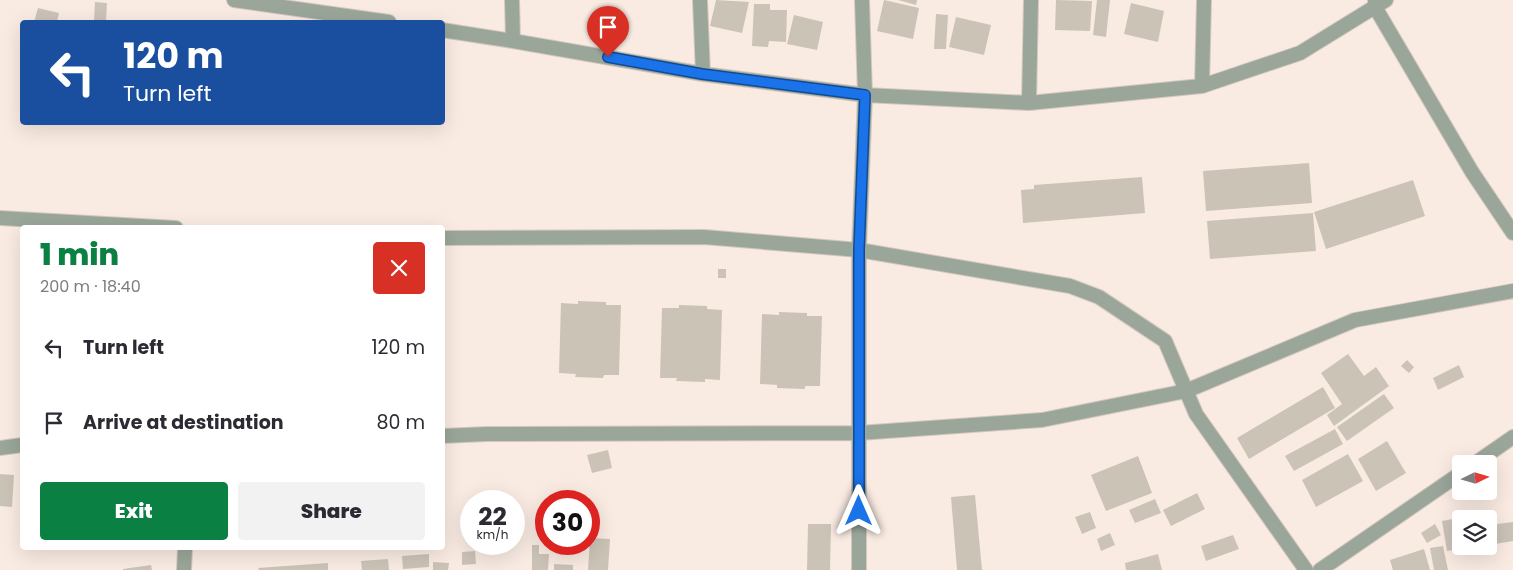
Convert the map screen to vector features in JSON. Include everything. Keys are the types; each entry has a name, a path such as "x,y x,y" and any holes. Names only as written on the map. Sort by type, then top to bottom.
{"street":[{"path":"234,0 375,20"},
{"path":"512,0 514,41"},
{"path":"700,0 702,74"},
{"path":"859,570 859,250 865,95 862,0"},
{"path":"1029,103 1030,0"},
{"path":"1202,86 1204,0"},
{"path":"445,30 702,74 865,95 1029,103 1202,86 1300,53 1379,2 1472,172 1513,233"},
{"path":"0,218 123,225"},
{"path":"445,238 704,237 859,250 1070,286 1099,297 1165,341 1196,414 1306,570"},
{"path":"445,436 497,434 859,433 1042,420 1186,391 1355,320 1513,291"},
{"path":"1487,455 1513,437"},
{"path":"0,448 20,445"},
{"path":"1320,570 1452,479"},
{"path":"184,570 185,550"}],"building":[{"path":"716,0 749,2 742,33 710,26"},
{"path":"884,0 919,8 913,39 877,31"},
{"path":"898,0 917,0 916,5"},
{"path":"1056,0 1092,1 1090,31 1055,30"},
{"path":"1097,0 1110,0 1106,37 1093,35"},
{"path":"95,2 107,3 106,20 94,20"},
{"path":"1131,3 1164,11 1158,42 1124,34"},
{"path":"754,4 770,4 770,10 787,10 786,42 769,41 768,47 752,46"},
{"path":"38,8 59,13 57,20 35,20"},
{"path":"936,14 948,15 946,49 934,49"},
{"path":"794,15 823,22 817,50 787,44"},
{"path":"956,17 991,25 984,55 949,47"},
{"path":"1309,163 1312,203 1206,211 1203,171"},
{"path":"1142,177 1145,213 1023,223 1021,190 1034,189 1034,185"},
{"path":"1413,180 1425,216 1326,249 1314,212"},
{"path":"1313,213 1316,251 1210,259 1207,221"},
{"path":"718,269 726,269 726,278 718,278"},
{"path":"578,301 606,302 606,305 621,305 619,375 604,375 603,378 575,377 576,374 559,373 561,303 578,304"},
{"path":"679,305 707,306 707,309 722,310 720,380 705,379 705,382 676,381 677,378 660,378 662,308 679,308"},
{"path":"779,312 807,313 807,316 822,316 820,386 805,386 805,389 777,388 777,385 760,384 762,314 779,315"},
{"path":"1348,354 1364,376 1376,367 1389,386 1334,426 1327,415 1342,404 1321,373"},
{"path":"1407,360 1414,367 1409,373 1401,366"},
{"path":"1459,365 1464,377 1438,390 1433,378"},
{"path":"1323,387 1335,408 1249,459 1237,438"},
{"path":"1384,394 1394,408 1347,441 1337,427"},
{"path":"1335,429 1343,444 1294,471 1285,456"},
{"path":"1387,441 1406,473 1376,491 1358,459"},
{"path":"608,450 612,468 592,473 587,455"},
{"path":"1348,454 1363,481 1316,507 1302,480"},
{"path":"1138,456 1152,493 1106,511 1091,475"},
{"path":"0,474 14,475 12,507 0,506"},
{"path":"1197,493 1205,509 1171,526 1163,510"},
{"path":"975,495 982,570 957,570 951,497"},
{"path":"1155,499 1161,513 1135,523 1129,510"},
{"path":"1090,512 1096,528 1082,534 1075,517"},
{"path":"1452,519 1452,550 1447,551 1442,521"},
{"path":"1513,522 1513,541 1497,544 1497,524"},
{"path":"808,524 831,524 830,570 807,570"},
{"path":"1435,524 1441,535 1427,543 1421,533"},
{"path":"1110,533 1115,545 1101,551 1097,539"},
{"path":"1233,535 1239,549 1206,561 1201,546"},
{"path":"600,538 610,539 608,570 588,570 589,555 600,555"},
{"path":"532,545 535,545 535,555 549,555 548,570 532,570"},
{"path":"1443,546 1448,570 1434,570 1430,548"},
{"path":"1424,549 1430,570 1393,570 1390,560"},
{"path":"429,554 429,567 403,569 402,556"},
{"path":"1158,554 1162,570 1126,570 1125,563"},
{"path":"462,555 475,555 476,564 462,565"},
{"path":"388,559 389,570 362,570 361,561"},
{"path":"433,562 449,563 448,570 433,570"},
{"path":"328,563 328,570 259,570 258,568"},
{"path":"554,564 573,565 573,570 554,570"},
{"path":"151,565 152,570 123,570 123,569"}],"route":[{"path":"608,57 702,74 865,95 859,250 859,511"}]}
